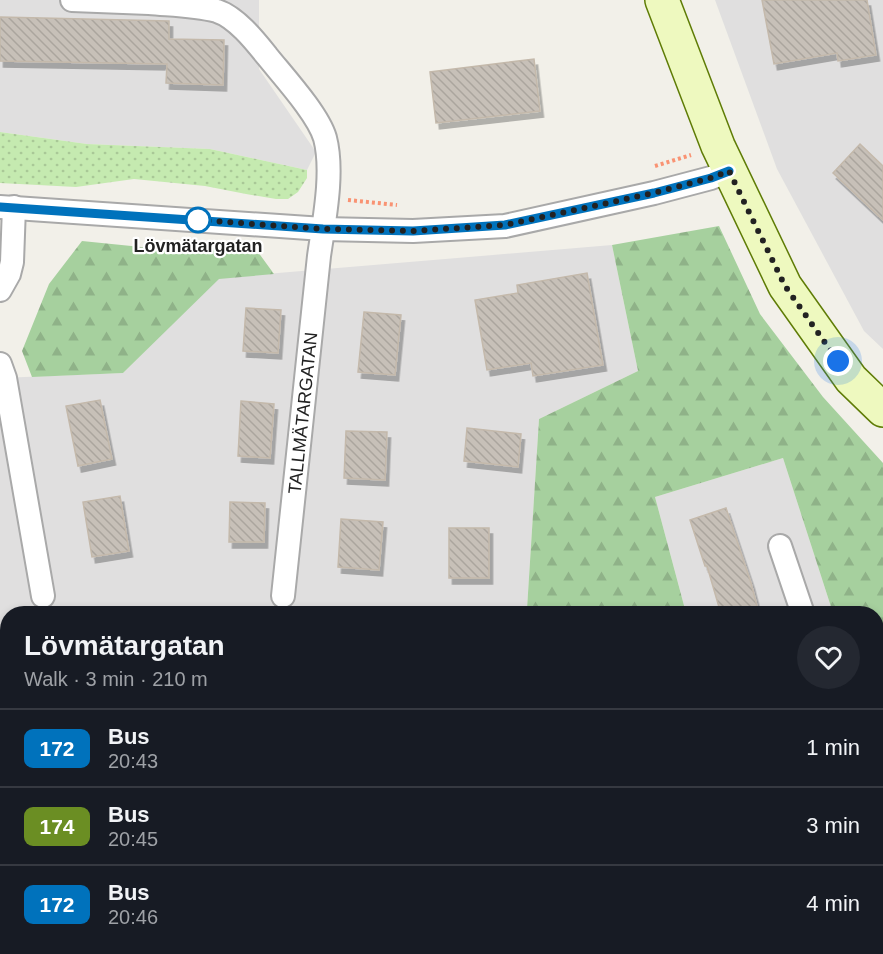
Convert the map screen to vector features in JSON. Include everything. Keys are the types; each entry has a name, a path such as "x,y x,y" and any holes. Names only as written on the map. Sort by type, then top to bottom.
{"street":[{"path":"72,0 186,5 219,12 237,24 292,87 318,122 325,137 328,159 323,229"},
{"path":"662,0 723,158 785,286 851,380 883,410"},
{"path":"0,290 9,274 12,262 7,207 323,229 413,231 505,225 654,193 711,178 723,158"},
{"name":"TALLMÄTARGATAN","path":"283,596 323,229"},
{"path":"0,364 5,378 43,596"},
{"path":"780,546 800,606"}],"path":[{"path":"646,169 723,158"},
{"path":"327,197 402,206"}],"shaded area":[{"path":"0,0 259,0 259,69 316,152 307,170 210,149 87,144 0,132"},
{"path":"715,0 883,0 883,349 864,331 777,169"},
{"path":"612,245 638,371 539,419 527,606 0,606 0,378 123,373 219,278"},
{"path":"783,458 831,606 684,606 655,497"}],"green space":[{"path":"0,132 87,144 210,149 307,170 307,178 298,192 288,199 276,199 205,186 134,179 76,187 0,183"},
{"path":"719,226 760,314 823,397 883,463 883,606 831,606 783,458 655,497 684,606 527,606 539,419 638,371 612,245"},
{"path":"82,241 151,248 250,241 274,274 219,279 123,373 32,377 22,351 49,284"}],"building":[{"path":"762,0 867,0 876,55 838,61 837,53 774,64"},
{"path":"0,17 169,21 169,39 224,40 223,85 166,83 167,64 0,61"},
{"path":"534,59 540,111 436,123 430,72"},
{"path":"860,144 883,166 883,220 833,173"},
{"path":"587,273 603,365 533,376 531,363 487,370 475,300 518,293 517,285"},
{"path":"246,308 281,310 278,353 243,351"},
{"path":"364,312 401,315 395,375 358,372"},
{"path":"100,400 112,459 78,466 66,406"},
{"path":"241,401 274,404 270,458 238,456"},
{"path":"467,428 521,434 518,467 464,461"},
{"path":"346,431 387,432 385,480 344,478"},
{"path":"120,496 129,551 92,557 83,502"},
{"path":"230,502 265,503 264,542 229,542"},
{"path":"726,508 757,606 719,606 690,520"},
{"path":"341,519 383,522 379,570 338,567"},
{"path":"449,528 489,528 489,578 449,578"}],"bus line":[{"name":"172","path":"0,207 323,229 413,231 505,225 654,193 729,171"}],"place":[{"name":"Lövmätargatan","path":"198,220"}],"route":[{"path":"198,220 323,229 413,231 505,225 654,193 729,171 785,286 838,361"}]}
